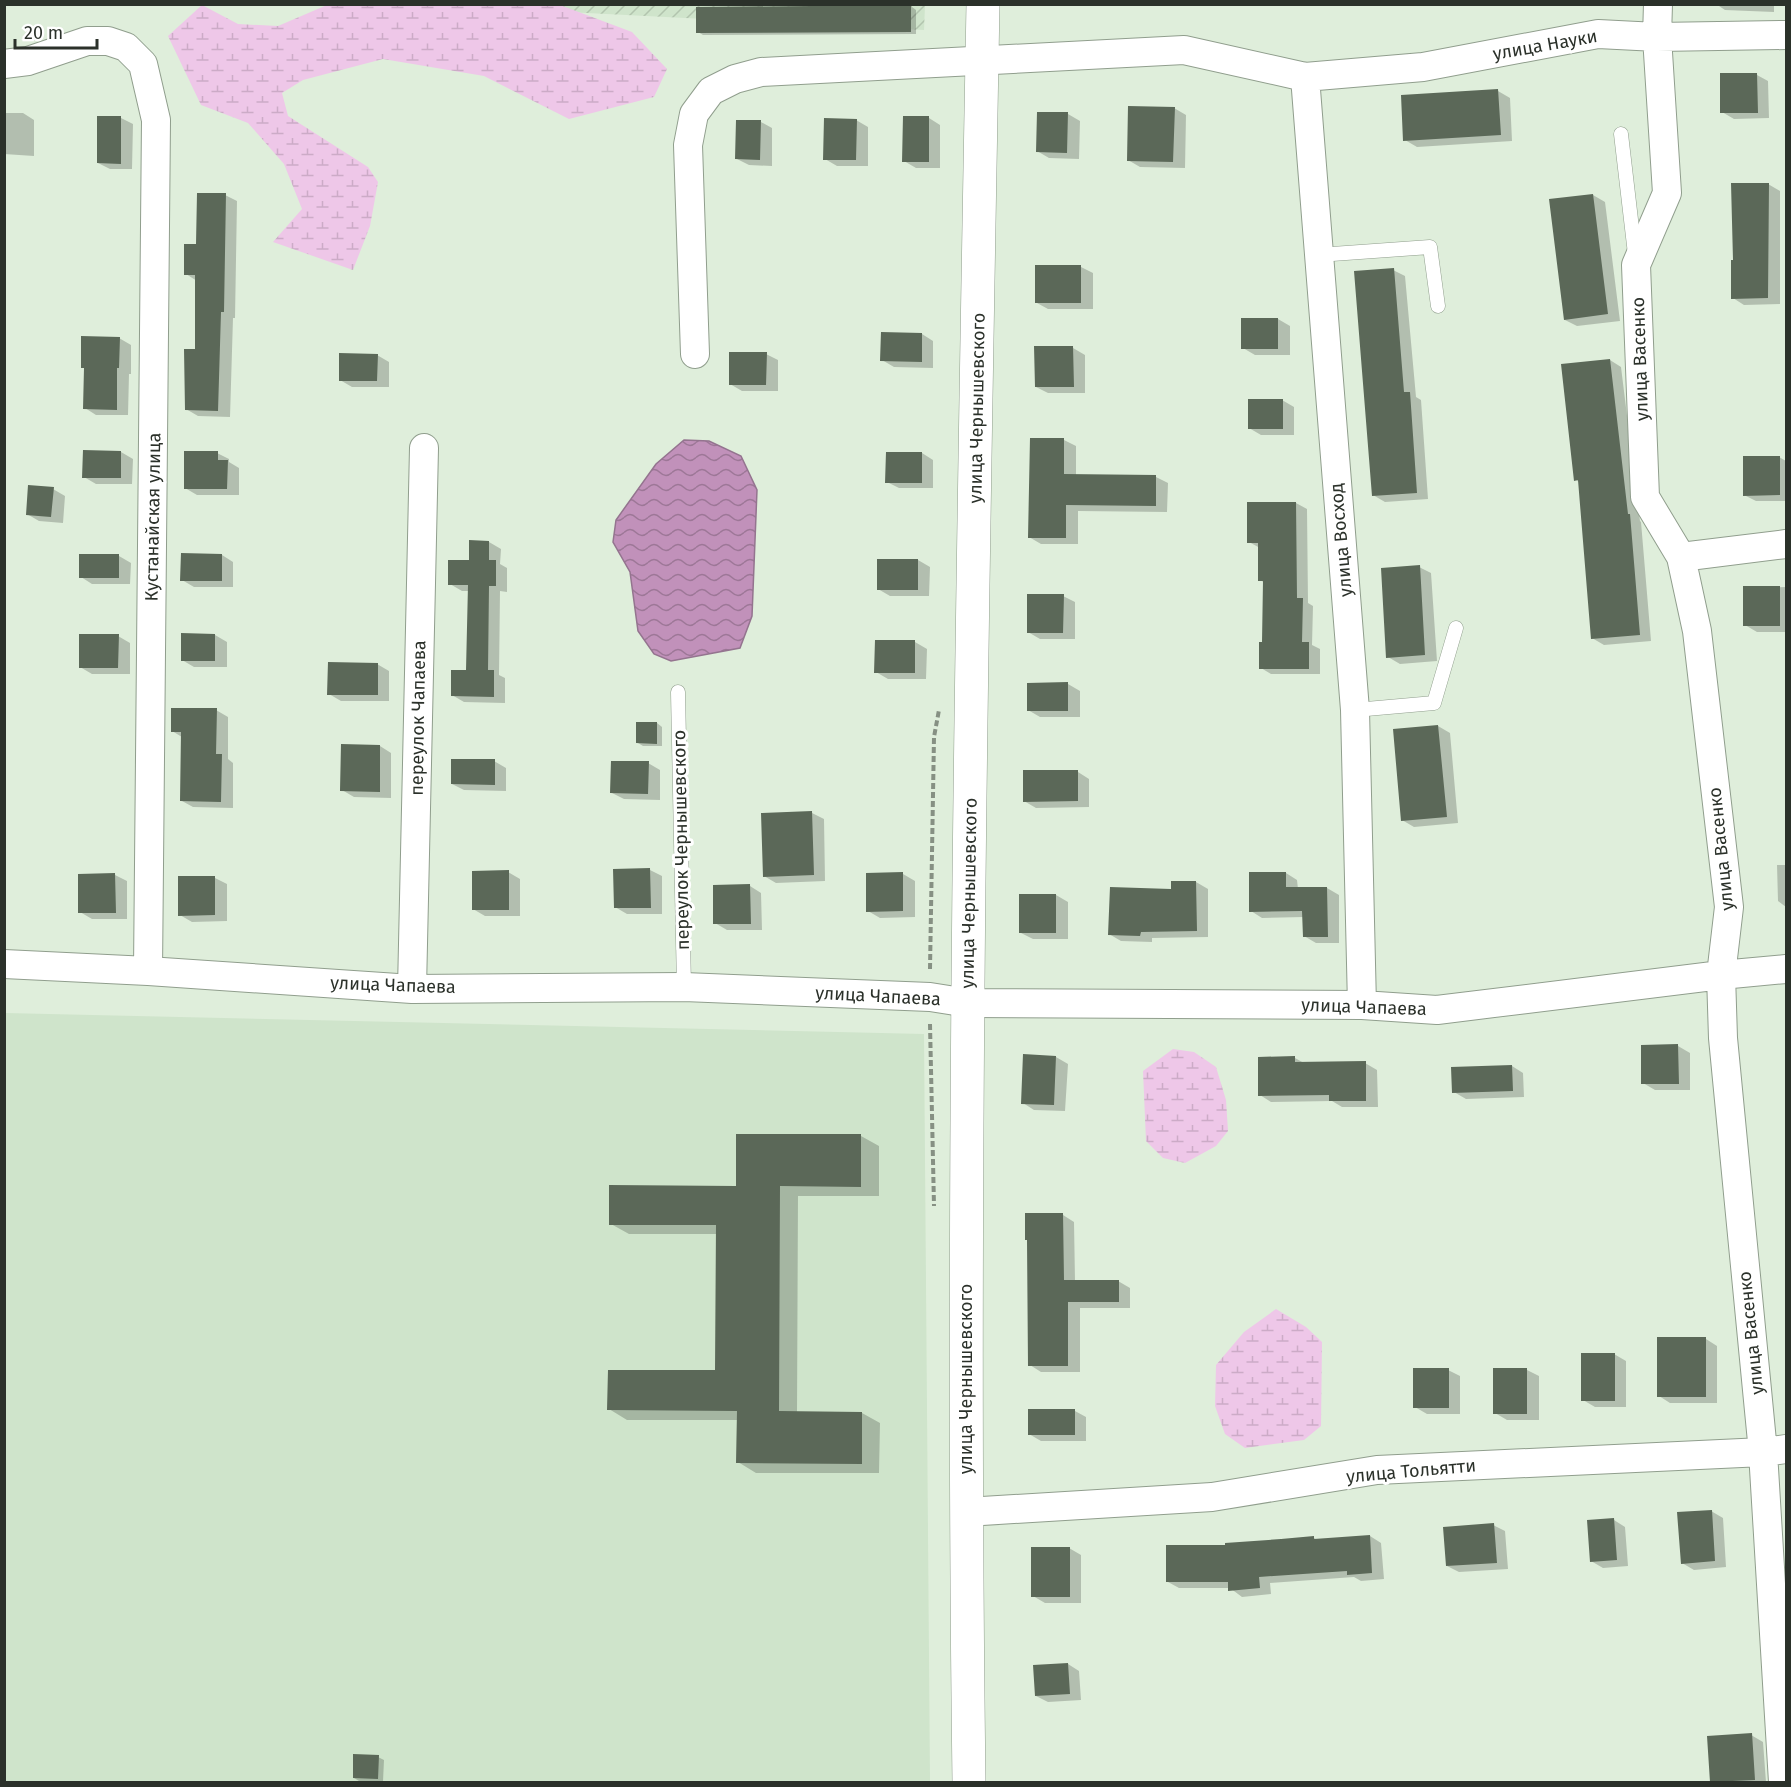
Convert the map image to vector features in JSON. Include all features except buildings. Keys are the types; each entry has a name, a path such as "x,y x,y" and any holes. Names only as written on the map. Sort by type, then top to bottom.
{"street":[{"name":"улица Чернышевского","path":"969,1782 966,1512 968,1003 983,4"},
{"name":"улица Васенко","path":"1658,4 1657,37 1667,193 1636,265 1645,497 1681,557 1697,631 1729,907 1721,975 1723,1038 1775,1451 1783,1782"},
{"name":"улица Науки","path":"695,354 688,145 694,114 711,91 735,79 760,72 1184,50 1305,77 1423,67 1598,34 1657,37 1786,35"},
{"name":"Кустанайская улица","path":"4,64 28,61 87,41 108,41 126,47 144,64 156,120 148,971"},
{"name":"улица Восход","path":"1305,77 1355,710 1362,1005"},
{"name":"переулок Чапаева","path":"412,989 424,448"},
{"path":"1681,557 1786,544"},
{"name":"улица Чапаева","path":"4,964 148,971 412,989 684,987 930,997 968,1003 1362,1005 1437,1010 1786,969"},
{"name":"улица Тольятти","path":"966,1512 1212,1497 1377,1470 1775,1451"}],"lane":[{"path":"1621,134 1636,265"},
{"path":"1318,255 1430,247 1438,306"},
{"path":"1355,710 1434,704 1456,628"},
{"name":"переулок Чернышевского","path":"678,692 684,987"}],"shaded area":[{"path":"429,5 925,5 924,30"},
{"path":"5,1013 924,1034 930,1782 5,1782"}],"green space":[{"path":"202,5 238,24 278,26 327,5 560,5 632,32 667,69 654,97 569,119 484,76 383,59 303,80 282,93 288,116 368,167 378,182 370,226 353,270 273,242 302,209 284,164 248,123 201,105 168,36"},
{"path":"1173,1049 1194,1052 1216,1067 1226,1100 1228,1131 1216,1146 1185,1163 1163,1158 1146,1141 1143,1071"},
{"path":"1276,1309 1306,1327 1322,1342 1321,1426 1304,1440 1245,1448 1225,1434 1215,1406 1216,1365 1244,1332"}],"water":[{"path":"684,440 709,441 741,456 757,490 752,616 740,648 671,661 654,654 638,631 630,572 613,542 616,520 656,464"}]}
